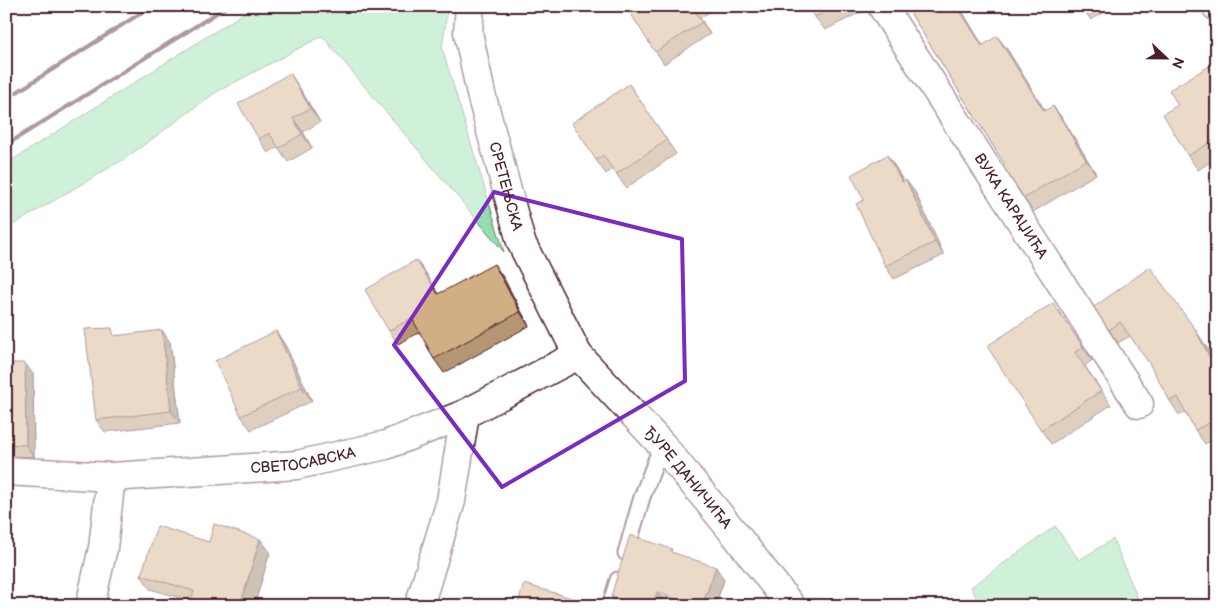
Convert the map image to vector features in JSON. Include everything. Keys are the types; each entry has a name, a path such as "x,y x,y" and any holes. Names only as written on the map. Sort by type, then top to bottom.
{"street":[{"name":"СРЕТЕЊСКА","path":"470,6 468,32 480,94 521,242 578,355"},
{"name":"ВУКА КАРАЏИЋА","path":"882,6 1139,404"},
{"name":"СВЕТОСАВСКА","path":"6,471 111,477 296,465 386,445 465,414 578,355"},
{"name":"ЂУРЕ ДАНИЧИЋА","path":"578,355 662,445 791,606"},
{"path":"419,606 451,501 465,414"},
{"path":"90,606 103,548 111,477"}],"lane":[{"path":"610,606 642,497 662,445"}],"highlighted area":[{"path":"494,192 682,239 685,381 502,487 394,345"}],"green space":[{"path":"255,6 448,6 442,48 504,252 322,36 215,93 126,158 6,229 6,164"},
{"path":"1055,526 1079,560 1113,539 1141,606 980,606 971,587"}],"building":[{"path":"626,6 692,6 702,22 655,52"},
{"path":"810,6 836,6 815,17"},
{"path":"906,6 957,6 982,46 997,36 1044,111 1053,106 1086,160 1024,198"},
{"path":"1211,65 1217,76 1217,138 1188,156 1163,114 1178,105 1169,90"},
{"path":"290,73 310,108 293,118 302,134 279,148 269,133 259,139 238,104"},
{"path":"629,84 667,140 616,174 603,155 596,160 572,123"},
{"path":"887,155 902,182 906,180 935,242 885,266 856,204 864,200 851,175"},
{"path":"416,260 438,294 494,264 520,312 434,359 412,318 389,331 365,290"},
{"path":"1150,267 1195,329 1217,371 1217,419 1195,430 1178,397 1170,401 1149,363 1120,322 1109,330 1094,307"},
{"path":"1053,303 1083,347 1075,352 1101,391 1041,430 987,346"},
{"path":"112,328 114,336 162,330 171,411 96,420 85,329"},
{"path":"276,331 302,387 241,416 215,361"},
{"path":"6,363 25,363 26,445 6,444"},
{"path":"214,524 260,539 240,606 189,606 194,591 141,575 157,526 209,542"},
{"path":"630,535 672,549 671,552 716,567 702,606 696,606 657,592 652,606 638,606 611,596"},
{"path":"524,584 572,598 570,606 517,606"}],"railway":[{"path":"6,99 152,6"},
{"path":"6,145 228,6"}]}
